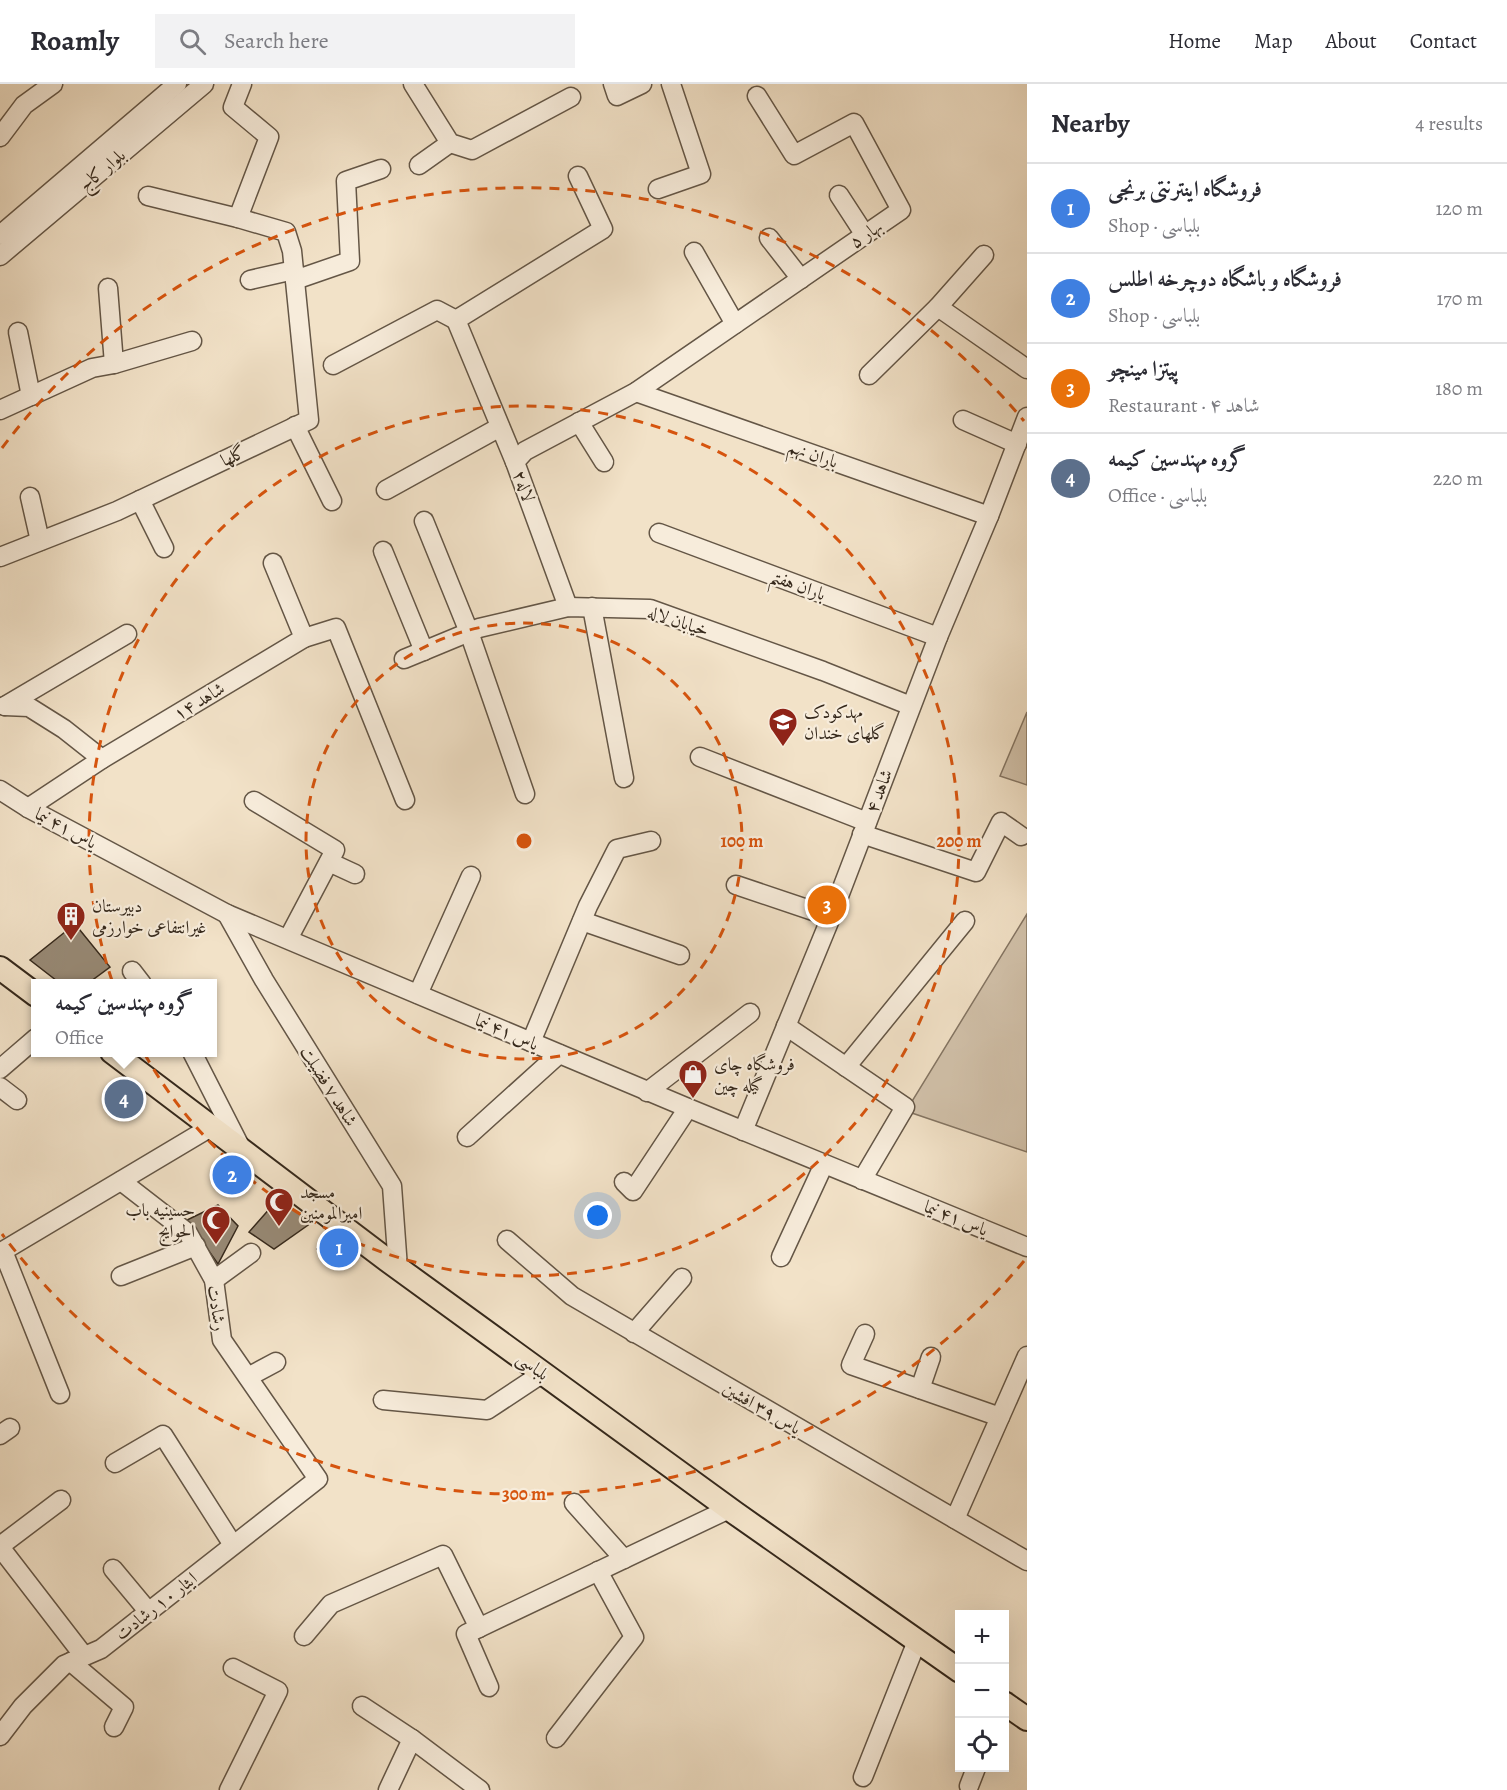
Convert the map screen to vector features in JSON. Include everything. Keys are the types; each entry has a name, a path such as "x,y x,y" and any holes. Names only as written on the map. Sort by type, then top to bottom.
{"main road":[{"path":"0,968 31,991"},
{"name":"بلباسی","path":"117,1057 398,1268 729,1509 955,1668"},
{"path":"1009,1706 1027,1719"}],"street":[{"path":"0,137 24,105 53,84"},
{"name":"بلوار کاج","path":"0,235 177,84"},
{"name":"بلوار کاج","path":"0,256 204,84"},
{"path":"238,218 269,137 233,107 242,84"},
{"path":"413,84 450,143 472,150 571,97"},
{"path":"613,84 616,96 642,84"},
{"path":"658,189 701,174 671,84"},
{"name":"بهار ۵","path":"636,392 901,210 854,123 794,155 757,96"},
{"path":"419,165 450,143"},
{"path":"249,280 295,275 350,261 346,181 381,169"},
{"path":"456,320 603,229 579,176"},
{"path":"839,195 866,235"},
{"path":"148,196 286,232 292,251 295,275 309,420 296,426 332,501"},
{"path":"769,238 801,279"},
{"path":"694,252 735,324"},
{"path":"869,375 938,307 984,255"},
{"path":"108,288 114,364"},
{"path":"938,307 1027,369"},
{"path":"333,365 437,310 456,320 515,462"},
{"path":"18,332 31,396"},
{"path":"0,410 92,368 114,364 192,340"},
{"name":"لاله۲","path":"568,607 515,462 525,450 636,392"},
{"name":"باران نهم","path":"636,392 989,516"},
{"name":"شاهد ۴","path":"743,1131 831,917 938,637 989,516 1027,417"},
{"path":"963,420 1017,444"},
{"path":"579,422 604,462"},
{"name":"گلها","path":"0,557 140,500 296,426"},
{"path":"386,490 500,427"},
{"path":"30,497 40,541"},
{"path":"140,500 165,548"},
{"path":"424,521 469,632 525,794"},
{"name":"باران هفتم","path":"659,533 938,637"},
{"path":"383,551 424,651"},
{"path":"273,564 304,638"},
{"name":"خیابان لاله","path":"404,659 479,628 568,607 650,609 823,671 911,706"},
{"path":"592,607 624,778"},
{"name":"شاهد ۱۴","path":"27,808 102,759 304,638 336,628 405,800"},
{"path":"2,706 127,634"},
{"path":"2,706 29,707 64,729 102,759"},
{"path":"700,757 865,828 976,872 1001,822 1021,836"},
{"name":"یاس ۴۱ نیما","path":"0,790 27,808 227,914 647,1092 1027,1247"},
{"path":"254,801 335,850 288,939"},
{"path":"531,1042 582,921 616,849 651,841"},
{"path":"329,862 355,874"},
{"path":"418,994 471,876"},
{"path":"736,885 831,917"},
{"name":"شاهد ۷ فضیلت","path":"227,914 264,980 392,1186 398,1268"},
{"path":"582,921 680,956"},
{"path":"846,1067 965,921"},
{"path":"647,1092 750,1013"},
{"path":"786,1026 905,1107 862,1180"},
{"path":"0,1069 31,1042"},
{"path":"467,1137 559,1054"},
{"path":"194,1057 243,1151"},
{"path":"0,1087 17,1100"},
{"path":"624,1182 633,1191 687,1108"},
{"path":"60,1394 3,1251 211,1127"},
{"path":"781,1257 825,1164"},
{"name":"رشادت","path":"121,1181 188,1233 214,1280 222,1340 318,1479"},
{"name":"یاس ۳۹ افشین","path":"507,1240 572,1296 1027,1561"},
{"path":"121,1276 196,1246"},
{"path":"214,1280 251,1253"},
{"path":"634,1333 682,1278"},
{"path":"865,1334 851,1365 1000,1417"},
{"path":"955,1519 1027,1356"},
{"path":"920,1389 931,1357"},
{"path":"248,1377 276,1362"},
{"path":"384,1400 487,1410 543,1373"},
{"path":"115,1462 163,1435 233,1545"},
{"name":"ایثار ۱۰ رشادت","path":"0,1736 36,1692 64,1665 101,1649 318,1479"},
{"path":"61,1500 0,1546 78,1659 124,1707 114,1727"},
{"path":"574,1503 624,1559"},
{"path":"472,1631 729,1509"},
{"path":"304,1636 331,1604 443,1555 472,1631 489,1687"},
{"path":"113,1569 148,1611"},
{"path":"556,1738 634,1637 598,1571"},
{"path":"863,1777 917,1641"},
{"path":"229,1790 278,1691 233,1668"},
{"path":"362,1706 412,1739 480,1790"},
{"path":"388,1790 412,1739"},
{"path":"969,1785 974,1772"}],"shaded area":[{"path":"1027,712 1027,785 1000,776"},
{"path":"1027,914 1027,1152 906,1111"}],"building":[{"name":"دبیرستان غیرانتفاعی خوارزمی","path":"75,924 110,967 94,979 55,979 30,960"},
{"path":"120,1080 137,1092 125,1106 108,1092"},
{"name":"مسجد امیرالمومنین","path":"279,1198 311,1223 274,1249 249,1232"},
{"name":"حسینیه باب الحوایج","path":"218,1205 238,1226 218,1264 187,1220"},
{"path":"336,1230 360,1247 339,1267 317,1249"}],"place":[{"name":"مهدکودک گلهای خندان","path":"783,748"},
{"name":"پیتزا مینچو","path":"827,905"},
{"name":"دبیرستان غیرانتفاعی خوارزمی","path":"71,942"},
{"name":"گروه مهندسین کیمه","path":"124,1099"},
{"name":"فروشگاه چای گیله‌ چین","path":"693,1100"},
{"name":"فروشگاه و باشگاه دوچرخه اطلس","path":"232,1175"},
{"name":"مسجد امیرالمومنین","path":"279,1228"},
{"name":"حسینیه باب الحوایج","path":"216,1246"},
{"name":"فروشگاه اینترنتی برنجی","path":"339,1248"}]}
